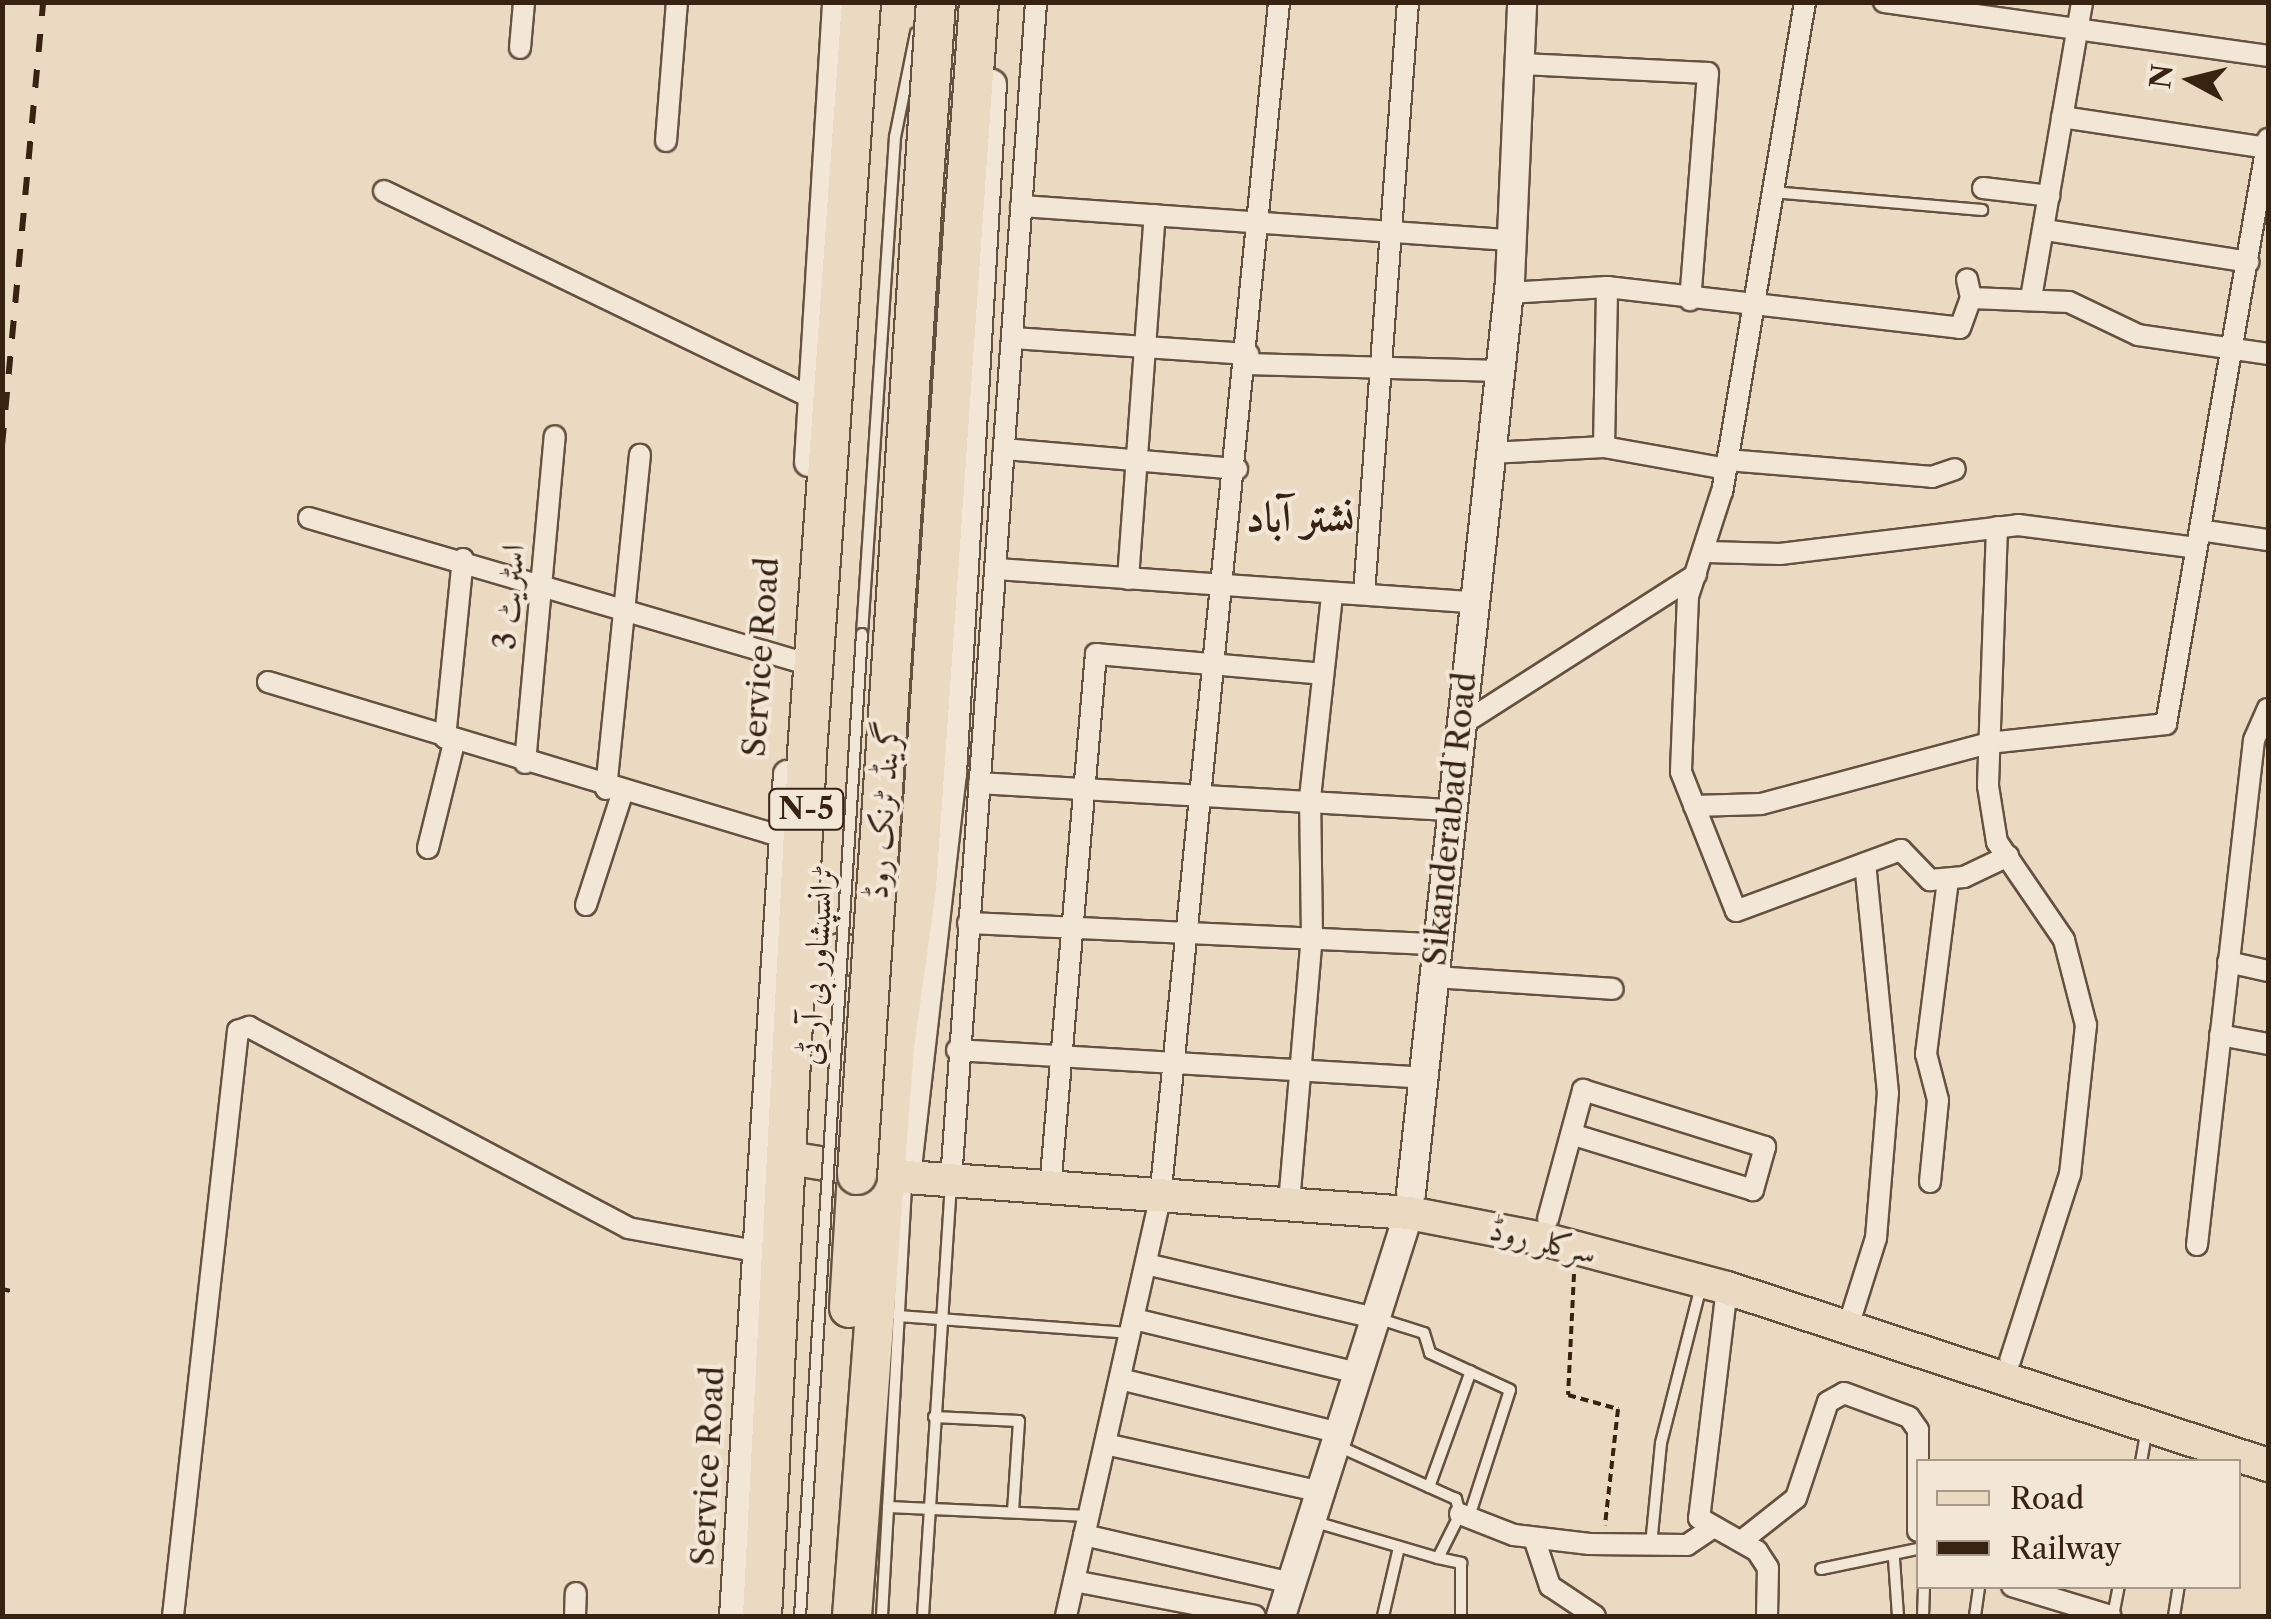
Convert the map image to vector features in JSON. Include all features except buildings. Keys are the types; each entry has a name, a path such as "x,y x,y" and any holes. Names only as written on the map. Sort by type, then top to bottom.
{"highway":[{"name":"N-5","path":"762,1616 804,910 806,754 861,2"},
{"name":"گرینڈ ٹرنک روڈ","path":"830,1616 936,2"},
{"path":"852,1616 896,1176 905,978 914,915 980,2"},
{"path":"804,910 864,938 901,930 914,915"},
{"path":"799,988 841,953 892,960 905,978"}],"main road":[{"name":"سرکلر روڈ","path":"789,1158 896,1176 1160,1198 1410,1203 2007,1369 2147,1425 2268,1465"},
{"path":"1410,1203 1548,1219 1852,1314 2007,1369 2268,1447"}],"street":[{"path":"520,48 524,2"},
{"path":"666,141 677,2"},
{"name":"Service Road","path":"734,1616 814,399 836,2"},
{"path":"896,1176 952,773 996,2"},
{"path":"951,1180 957,1050 1036,2"},
{"path":"1066,1616 1160,1198 1192,928 1238,470 1279,2"},
{"path":"1364,594 1408,2"},
{"name":"Sikanderabad Road","path":"1281,1616 1410,1203 1508,293 1522,2"},
{"path":"1805,2 1726,464 1707,552 1688,596 1681,772 1736,911 1901,850 1930,880 1948,878 2008,856"},
{"path":"1884,2 2268,56"},
{"path":"2031,298 2082,2"},
{"path":"1522,64 1708,73 1690,300"},
{"path":"1694,806 1761,804 1989,744 2166,724 2268,145 2062,116"},
{"path":"384,191 814,399"},
{"path":"1983,199 2050,196"},
{"path":"1021,206 1510,240"},
{"path":"1128,579 1155,215"},
{"path":"2044,230 2249,262"},
{"path":"1604,447 1608,286"},
{"path":"1508,293 1608,286 1753,310 1960,328 1969,289 2069,302 2138,334 2268,354"},
{"path":"1012,338 1248,359 1500,371"},
{"name":"اسٹریٹ 3","path":"525,762 555,436"},
{"path":"1490,452 1604,447 1726,464 1932,477 1955,469"},
{"path":"1004,450 1238,470"},
{"path":"586,905 614,792 622,607 640,455"},
{"path":"309,518 463,559 796,661"},
{"path":"1707,552 1780,554 1997,526 2198,540 2268,540"},
{"path":"1997,526 1988,786 2008,856 2064,940 2086,1025 2070,1174 2007,1369"},
{"path":"428,848 450,741 463,559"},
{"path":"996,569 1473,602"},
{"path":"1461,725 1697,574"},
{"path":"1289,1203 1312,937 1310,798 1332,595"},
{"path":"1050,1189 1096,654 1323,674"},
{"path":"268,682 614,792 783,837"},
{"path":"2198,1245 2254,740 2268,709"},
{"path":"979,783 1206,790 1451,810"},
{"path":"1852,1314 1876,1238 1888,1093 1864,863"},
{"path":"1930,1182 1938,1100 1926,1054 1948,878"},
{"path":"968,922 1192,928 1437,944"},
{"path":"2228,962 2268,971"},
{"path":"1434,978 1613,990"},
{"path":"174,1616 238,1031 249,1027 628,1228 756,1250"},
{"path":"2220,1034 2268,1044"},
{"path":"957,1050 1177,1060 1423,1078"},
{"path":"1548,1219 1571,1134 1583,1090 1766,1147 1754,1190 1571,1134"},
{"path":"1146,1264 1376,1318"},
{"path":"1714,1285 1699,1518 1711,1529 1744,1538 1768,1568 1766,1616"},
{"path":"1132,1326 1358,1373"},
{"path":"1120,1379 1338,1438"},
{"path":"1744,1538 1796,1498 1828,1402 1844,1393 1909,1417 1918,1430 1918,1459"},
{"path":"1106,1444 1321,1492"},
{"path":"1464,1516 1534,1538 1603,1544 1688,1544 1711,1529"},
{"path":"1087,1525 1292,1583"},
{"path":"1534,1538 1550,1586 1586,1614"},
{"path":"1074,1581 1255,1616"},
{"path":"2022,1589 2112,1616"},
{"path":"576,1593 576,1616"}],"lane":[{"name":"ٹرانسپشاور بی آر ٹی","path":"800,1616 895,137 919,2"},
{"name":"ٹرانسپشاور بی آر ٹی","path":"895,137 947,2"},
{"path":"1771,192 1983,199"},
{"path":"882,1616 898,1316 896,1176"},
{"path":"923,1616 951,1180"},
{"path":"1651,1544 1662,1443 1714,1285"},
{"path":"898,1316 1132,1326"},
{"path":"1376,1318 1424,1333 1430,1353 1510,1390 1464,1516 1438,1558"},
{"path":"1429,1487 1471,1370"},
{"path":"934,1417 1019,1421 1013,1512"},
{"path":"2141,1459 2147,1425"},
{"path":"1338,1438 1456,1499 1464,1516"},
{"path":"888,1506 1013,1512 1087,1525"},
{"path":"1311,1520 1461,1564 1461,1616"},
{"path":"1383,1616 1399,1547"},
{"path":"1821,1569 1894,1559 1916,1550"},
{"path":"1894,1559 1898,1616"},
{"path":"1923,1616 1924,1589"},
{"path":"1975,1616 1979,1589"},
{"path":"2112,1616 2118,1589"},
{"path":"2174,1616 2178,1589"}],"path":[{"path":"1575,1248 1568,1395 1618,1408 1603,1544"},
{"path":"2,1289 12,1290"}],"railway":[{"path":"2,446 43,2"}],"district":[{"name":"نشتر آباد","path":"1300,516"}]}
